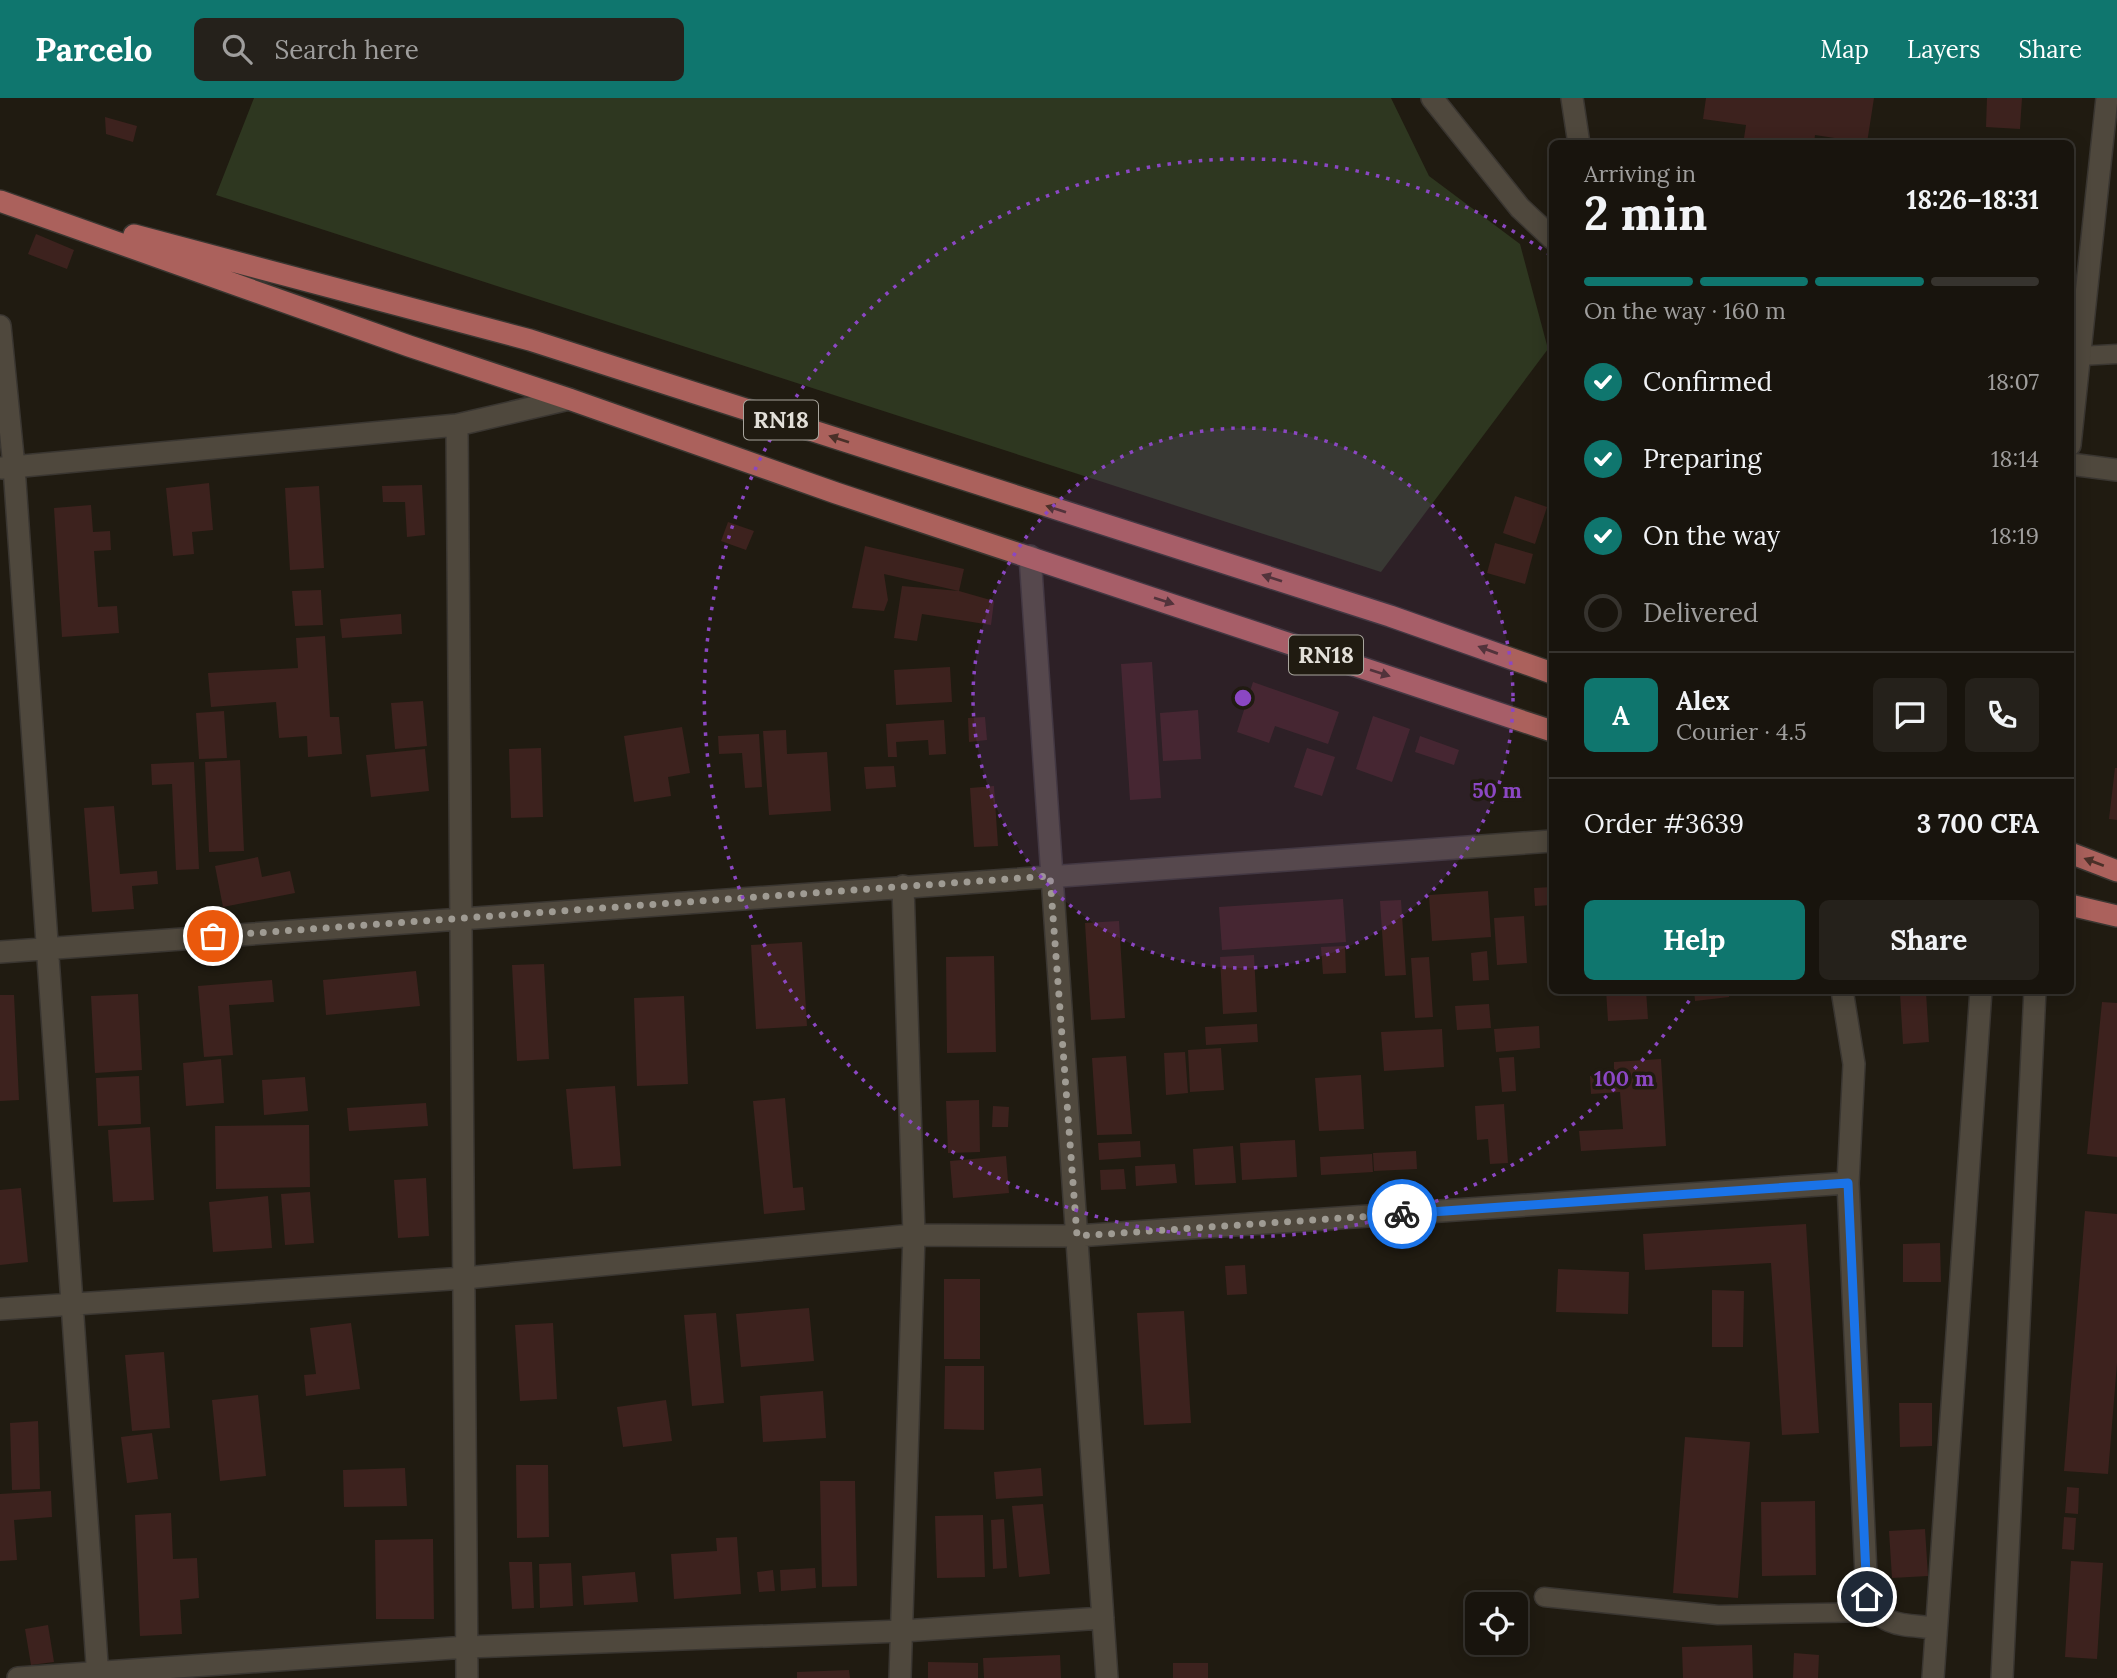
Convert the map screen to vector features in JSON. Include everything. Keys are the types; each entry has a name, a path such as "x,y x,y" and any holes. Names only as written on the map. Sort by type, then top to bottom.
{"main road":[{"name":"RN18","path":"0,200 409,346 569,398 836,493 1549,730"},
{"name":"RN18","path":"0,200 530,340 1390,616 1549,672"},
{"path":"2074,855 2117,871"},
{"path":"2074,906 2117,916"}],"street":[{"path":"1432,98 1520,208 1549,235"},
{"path":"1572,98 1578,140"},
{"path":"2074,409 2107,98"},
{"path":"0,326 7,468 47,948 98,1675"},
{"path":"7,468 457,425 569,398"},
{"path":"457,425 467,1678"},
{"path":"2074,465 2117,470"},
{"path":"1030,556 1107,1678"},
{"path":"0,951 1549,841"},
{"path":"900,1678 914,1235 903,886"},
{"path":"1843,994 1853,1064 1848,1183 1867,1597 1874,1612 1891,1623 1936,1628"},
{"path":"1933,1678 1982,994"},
{"path":"2002,1678 2035,994"},
{"path":"0,1309 465,1278 914,1235 1077,1236 1848,1183"},
{"path":"18,1678 98,1675 467,1647 902,1631 1103,1618"}],"lane":[{"path":"2080,356 2117,354"},
{"path":"1544,1597 1718,1615 1874,1612"}],"green space":[{"path":"254,98 1391,98 1429,176 1520,244 1548,349 1381,572 216,195"}],"building":[{"path":"1706,98 1874,98 1867,140 1815,135 1814,140 1755,140 1744,138 1746,125 1703,119"},
{"path":"1987,98 2022,98 2020,129 1986,127"},
{"path":"105,117 137,126 133,142 106,134"},
{"path":"36,234 74,250 67,269 28,254"},
{"path":"209,483 213,530 192,532 194,554 173,556 166,488"},
{"path":"422,485 425,535 407,537 405,502 383,502 382,486"},
{"path":"319,486 324,568 290,570 285,488"},
{"path":"1515,496 1547,507 1535,544 1503,533"},
{"path":"91,505 93,532 110,531 111,550 94,551 98,607 117,606 119,633 62,637 54,508"},
{"path":"728,522 754,531 746,550 721,541"},
{"path":"1495,543 1533,554 1525,584 1487,573"},
{"path":"865,546 964,569 959,591 884,574 888,600 884,611 852,608"},
{"path":"902,586 959,591 994,601 991,625 922,614 917,641 894,638"},
{"path":"321,590 323,625 295,626 292,591"},
{"path":"401,614 402,634 342,638 340,619"},
{"path":"325,636 330,717 339,717 342,754 308,757 307,736 279,738 276,702 211,707 208,673 298,668 296,638"},
{"path":"1152,662 1161,798 1130,800 1121,664"},
{"path":"950,667 952,702 896,705 894,670"},
{"path":"1253,682 1339,712 1328,744 1275,726 1269,743 1237,732"},
{"path":"423,701 427,746 395,749 391,703"},
{"path":"1198,710 1201,759 1163,761 1160,713"},
{"path":"224,711 227,758 199,759 196,713"},
{"path":"1373,716 1410,729 1392,782 1356,769"},
{"path":"985,717 987,740 969,742 968,718"},
{"path":"944,720 946,754 929,755 928,740 896,742 897,757 888,757 886,724"},
{"path":"682,727 690,773 668,777 671,796 634,802 624,736"},
{"path":"786,730 787,754 827,752 831,811 769,815 763,731"},
{"path":"759,734 762,787 745,788 742,753 719,754 718,736"},
{"path":"1420,736 1459,750 1454,765 1415,752"},
{"path":"541,748 543,817 511,818 509,749"},
{"path":"1307,748 1335,757 1322,796 1294,787"},
{"path":"425,749 429,791 371,797 366,755"},
{"path":"240,760 244,851 209,852 205,762"},
{"path":"194,762 199,869 176,870 172,784 152,785 151,764"},
{"path":"894,766 896,787 866,789 864,767"},
{"path":"2117,768 2117,820 2109,819"},
{"path":"994,786 998,846 974,847 970,788"},
{"path":"114,806 120,874 157,871 158,884 132,886 134,909 92,912 84,808"},
{"path":"258,857 262,877 290,871 295,893 223,907 215,866"},
{"path":"1549,887 1549,905 1535,906 1534,888"},
{"path":"1488,891 1491,937 1432,941 1429,895"},
{"path":"1343,899 1346,942 1222,950 1219,907"},
{"path":"1401,900 1406,975 1385,976 1380,901"},
{"path":"1524,916 1527,963 1497,965 1494,918"},
{"path":"1119,921 1125,1018 1091,1020 1085,923"},
{"path":"802,942 807,1026 756,1029 751,945"},
{"path":"1345,946 1346,973 1323,974 1321,947"},
{"path":"1487,951 1489,980 1473,981 1471,953"},
{"path":"1254,955 1257,1012 1223,1014 1220,957"},
{"path":"994,956 996,1052 947,1053 946,957"},
{"path":"1429,957 1433,1017 1415,1018 1411,958"},
{"path":"544,964 549,1059 517,1061 512,965"},
{"path":"416,971 420,1006 326,1015 323,980"},
{"path":"272,980 274,1002 229,1005 233,1055 204,1057 198,986"},
{"path":"138,994 142,1070 95,1073 91,996"},
{"path":"1606,994 1646,994 1648,1019 1608,1021"},
{"path":"1694,994 1729,994 1729,997 1695,1001"},
{"path":"1900,994 1926,994 1929,1042 1903,1044"},
{"path":"0,995 14,995 19,1100 0,1101"},
{"path":"684,996 688,1084 637,1086 634,998"},
{"path":"2102,1002 2117,1003 2117,1157 2087,1154"},
{"path":"1489,1004 1491,1028 1457,1030 1455,1006"},
{"path":"1257,1024 1258,1042 1206,1045 1205,1027"},
{"path":"1539,1026 1540,1048 1496,1052 1494,1029"},
{"path":"1442,1029 1444,1067 1384,1071 1381,1032"},
{"path":"1221,1048 1224,1090 1190,1092 1188,1050"},
{"path":"1185,1052 1188,1093 1166,1095 1164,1053"},
{"path":"1126,1056 1132,1134 1097,1135 1092,1058"},
{"path":"1514,1057 1516,1091 1502,1092 1499,1058"},
{"path":"221,1059 224,1103 186,1106 183,1063"},
{"path":"1661,1059 1666,1146 1581,1151 1579,1131 1623,1129 1620,1092 1591,1094 1590,1076 1614,1075 1614,1062"},
{"path":"1361,1075 1364,1129 1319,1131 1315,1078"},
{"path":"139,1076 141,1124 98,1126 96,1078"},
{"path":"305,1077 308,1111 264,1115 262,1080"},
{"path":"615,1086 621,1166 573,1169 566,1089"},
{"path":"785,1098 793,1188 803,1187 805,1210 764,1214 753,1101"},
{"path":"979,1100 980,1152 948,1153 946,1101"},
{"path":"426,1103 428,1126 349,1131 347,1108"},
{"path":"1504,1104 1508,1163 1490,1164 1488,1139 1477,1140 1475,1106"},
{"path":"993,1106 1009,1107 1008,1127 992,1127"},
{"path":"309,1125 310,1187 216,1189 215,1126"},
{"path":"150,1127 154,1200 113,1202 108,1130"},
{"path":"1295,1140 1297,1177 1242,1180 1240,1143"},
{"path":"1140,1141 1141,1157 1099,1160 1098,1143"},
{"path":"1233,1146 1236,1183 1195,1185 1193,1149"},
{"path":"1416,1151 1417,1169 1374,1171 1373,1153"},
{"path":"1372,1154 1373,1172 1321,1175 1320,1157"},
{"path":"1006,1156 1009,1193 953,1198 950,1161"},
{"path":"1175,1164 1177,1183 1136,1186 1135,1166"},
{"path":"1124,1169 1126,1189 1101,1190 1100,1170"},
{"path":"426,1178 429,1236 398,1238 394,1180"},
{"path":"21,1188 28,1262 0,1265 0,1190"},
{"path":"310,1192 314,1243 285,1245 281,1194"},
{"path":"268,1196 272,1248 213,1252 209,1202"},
{"path":"2085,1211 2117,1214 2117,1363 2108,1474 2064,1471"},
{"path":"1806,1224 1819,1433 1782,1435 1771,1263 1645,1270 1643,1234"},
{"path":"1940,1243 1941,1282 1903,1282 1903,1244"},
{"path":"1245,1265 1247,1294 1227,1295 1225,1266"},
{"path":"1558,1269 1629,1272 1628,1314 1556,1312"},
{"path":"944,1279 980,1279 980,1359 944,1359"},
{"path":"1712,1290 1744,1291 1743,1347 1712,1347"},
{"path":"809,1308 814,1361 741,1367 736,1314"},
{"path":"1184,1311 1191,1423 1144,1425 1137,1313"},
{"path":"716,1313 724,1403 692,1406 684,1315"},
{"path":"351,1323 360,1389 306,1396 304,1375 316,1374 310,1328"},
{"path":"553,1323 557,1399 520,1401 515,1325"},
{"path":"164,1352 170,1428 132,1431 125,1355"},
{"path":"945,1366 984,1366 984,1430 944,1429"},
{"path":"823,1391 826,1438 763,1442 760,1396"},
{"path":"258,1395 266,1476 220,1481 212,1400"},
{"path":"666,1400 672,1441 623,1447 617,1407"},
{"path":"1899,1403 1932,1403 1932,1446 1900,1447"},
{"path":"38,1421 40,1489 12,1490 10,1423"},
{"path":"152,1433 158,1479 127,1483 121,1437"},
{"path":"1685,1437 1750,1442 1738,1598 1673,1593"},
{"path":"516,1465 548,1465 549,1537 517,1538"},
{"path":"405,1468 407,1506 344,1507 343,1470"},
{"path":"1041,1468 1043,1496 996,1499 994,1472"},
{"path":"820,1481 855,1481 857,1586 822,1587"},
{"path":"2067,1487 2079,1488 2078,1514 2065,1513"},
{"path":"51,1491 52,1517 14,1520 17,1560 0,1561 0,1494"},
{"path":"1815,1501 1816,1575 1762,1576 1761,1502"},
{"path":"1043,1504 1050,1574 1019,1577 1012,1506"},
{"path":"171,1513 173,1559 197,1558 199,1598 180,1600 182,1634 140,1636 135,1515"},
{"path":"983,1515 985,1577 937,1578 935,1516"},
{"path":"2064,1517 2076,1518 2074,1550 2062,1549"},
{"path":"1004,1519 1007,1568 993,1569 991,1520"},
{"path":"1925,1529 1928,1576 1892,1578 1889,1531"},
{"path":"737,1537 741,1594 674,1599 671,1554 717,1551 716,1538"},
{"path":"433,1539 434,1619 376,1619 375,1540"},
{"path":"2071,1561 2103,1563 2097,1659 2065,1657"},
{"path":"509,1562 532,1562 534,1608 512,1609"},
{"path":"571,1563 573,1606 540,1608 539,1564"},
{"path":"815,1568 816,1588 781,1591 780,1570"},
{"path":"773,1570 775,1591 759,1592 757,1572"},
{"path":"635,1572 638,1602 584,1605 582,1576"},
{"path":"48,1625 54,1662 31,1665 25,1629"},
{"path":"1752,1645 1753,1678 1683,1678 1682,1647"},
{"path":"1794,1653 1819,1655 1818,1678 1793,1678"},
{"path":"1060,1655 1061,1678 984,1678 983,1658"},
{"path":"928,1662 978,1663 978,1678 928,1678"},
{"path":"1173,1663 1208,1663 1208,1678 1173,1678"},
{"path":"849,1670 850,1678 797,1678 797,1672"}],"way so far":[{"path":"213,936 1050,876 1077,1236 1402,1214"}],"route":[{"path":"1402,1214 1848,1183 1867,1597"}]}
